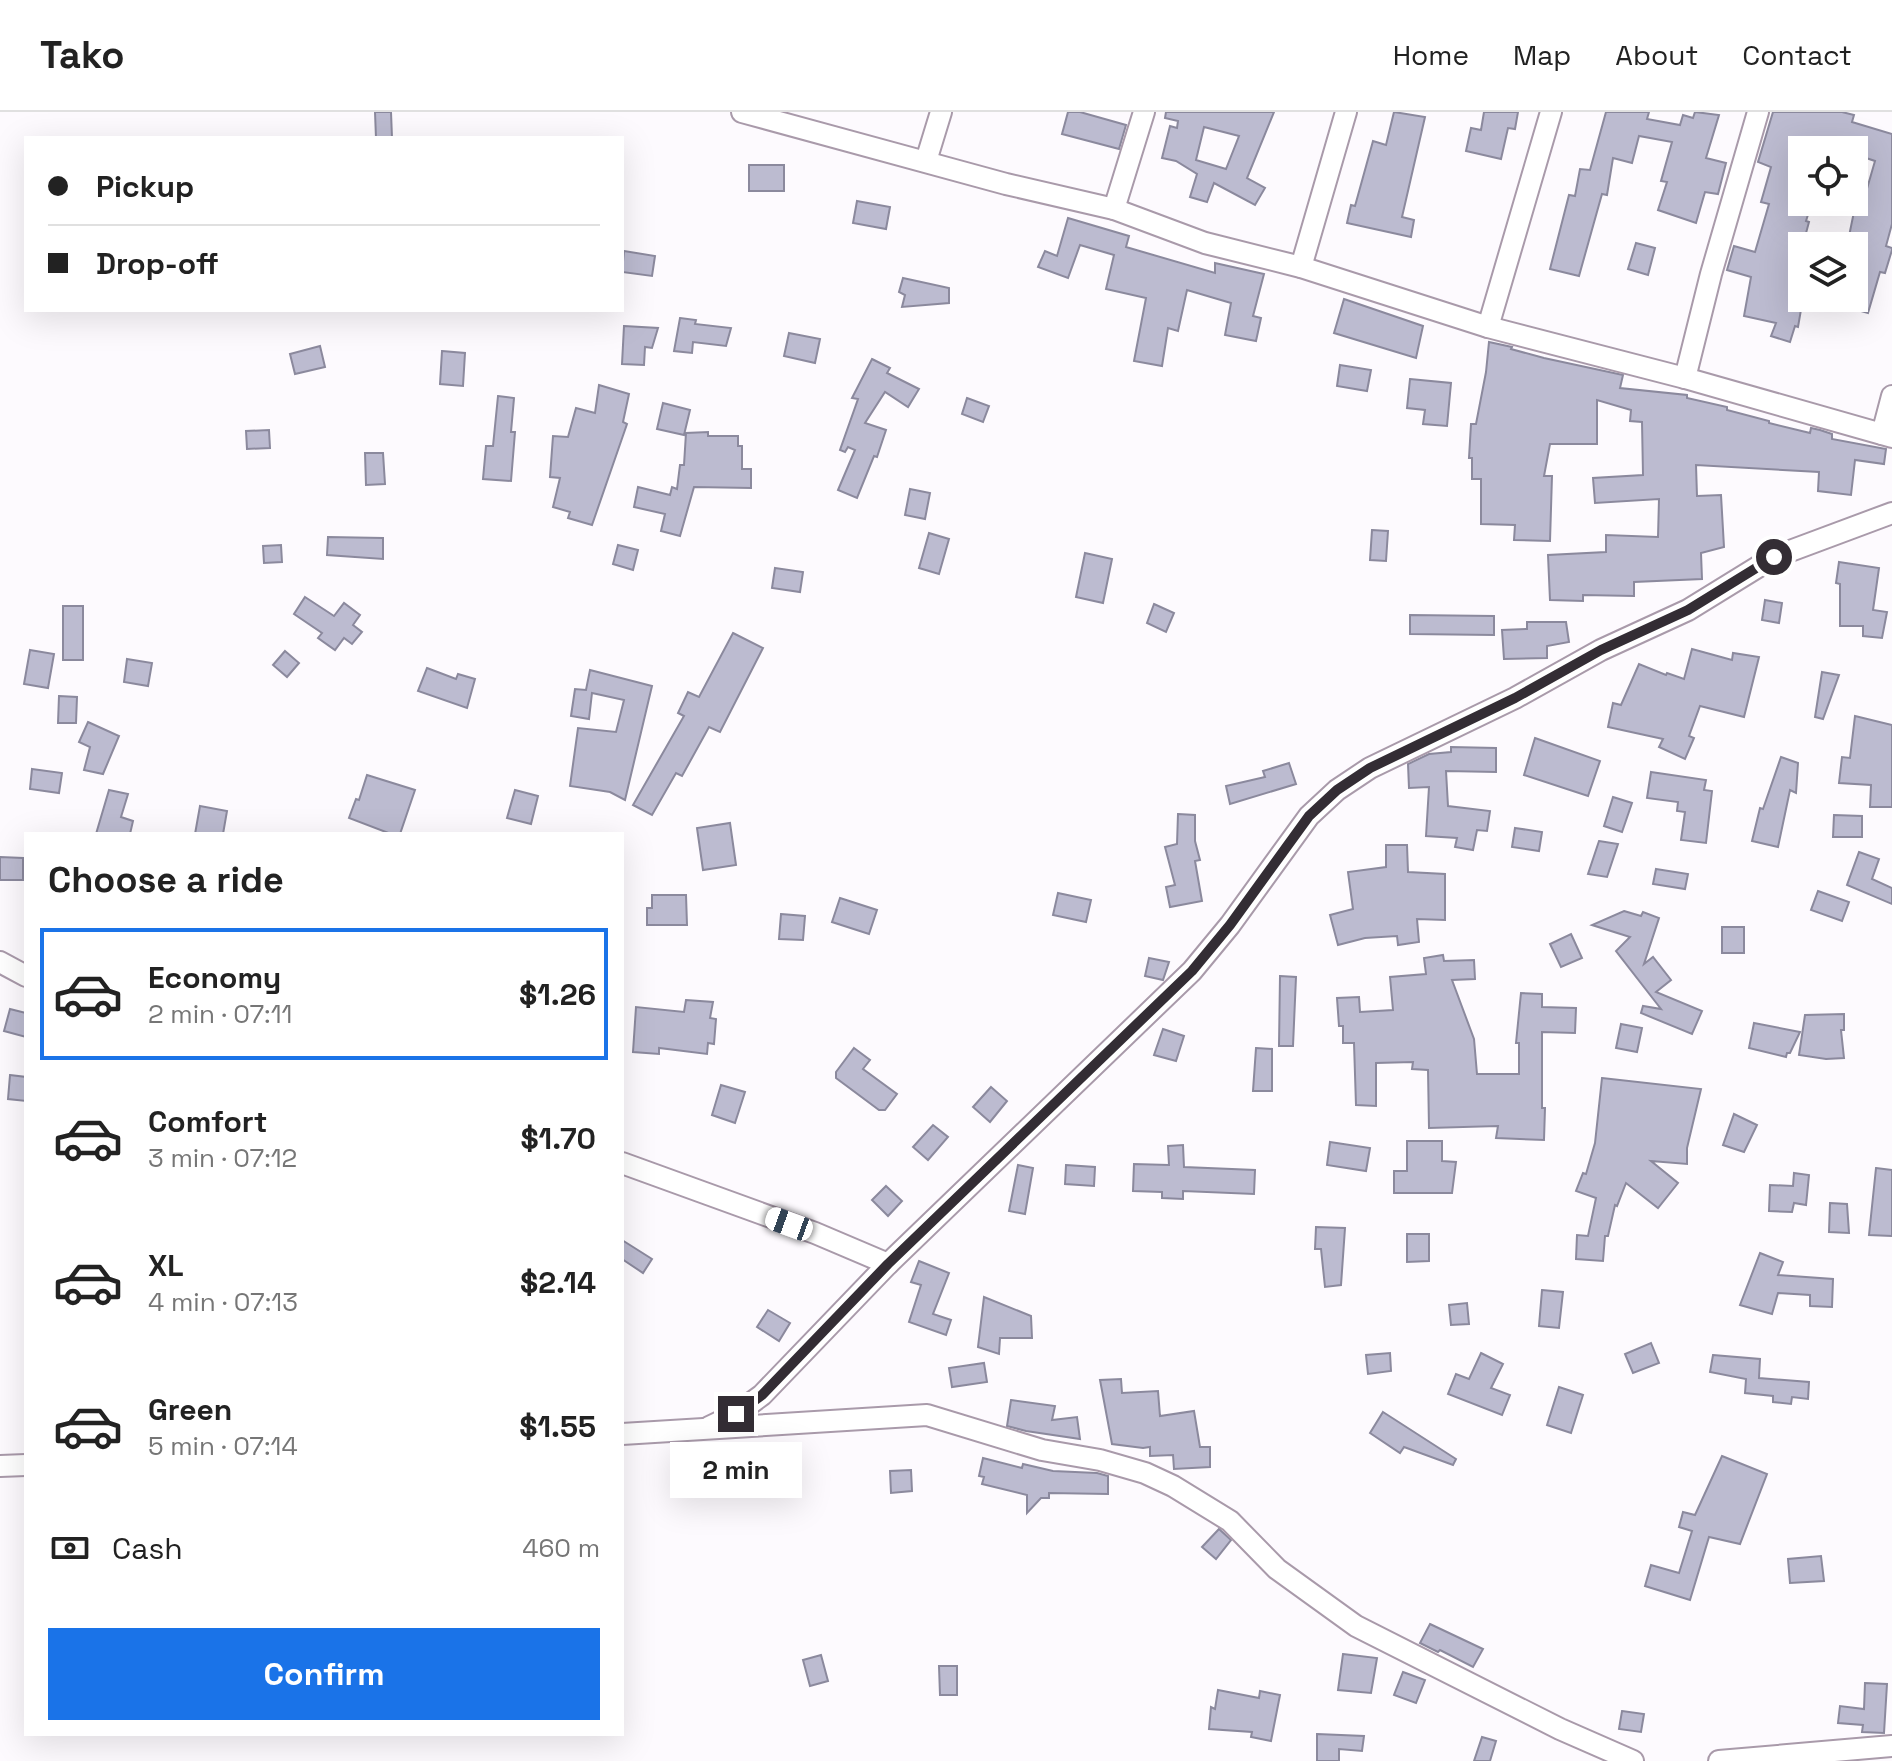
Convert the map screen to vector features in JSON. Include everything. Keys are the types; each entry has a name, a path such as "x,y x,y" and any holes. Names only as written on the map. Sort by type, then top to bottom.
{"street":[{"path":"742,112 1006,184 1114,209 1205,243 1301,267 1488,327 1685,378 1887,436 1892,396"},
{"path":"926,161 941,112"},
{"path":"1114,209 1144,112"},
{"path":"1301,267 1346,112"},
{"path":"1488,327 1551,112"},
{"path":"1685,378 1711,274 1758,112"},
{"path":"709,1427 736,1414 762,1395 888,1264 1192,971 1230,925 1309,816 1337,790 1370,768 1515,698 1601,650 1688,610 1774,557 1892,513"},
{"path":"0,962 24,975"},
{"path":"624,1164 815,1233 888,1264"},
{"path":"624,1434 927,1415 1029,1446 1100,1460 1145,1473 1173,1486 1230,1521 1277,1569 1356,1626 1560,1729 1633,1761"},
{"path":"0,1466 24,1465"},
{"path":"1719,1761 1892,1746"}],"building":[{"path":"375,112 391,112 392,136 376,136"},
{"path":"1068,112 1080,112 1126,125 1119,149 1062,134"},
{"path":"1166,112 1274,112 1247,178 1265,188 1255,205 1214,183 1207,202 1190,197 1197,174 1176,161 1162,158 1170,126 1177,128 1178,121 1165,118","holes":["1204,127 1239,136 1226,169 1196,160"]},
{"path":"1394,112 1425,117 1402,217 1414,220 1411,237 1347,223 1351,205 1355,206 1373,141 1386,145"},
{"path":"1484,112 1518,112 1515,129 1508,128 1501,159 1466,151 1471,128 1481,130"},
{"path":"1606,112 1649,112 1647,119 1680,125 1683,115 1693,118 1695,112 1719,115 1706,158 1726,163 1718,194 1705,192 1696,223 1658,210 1667,182 1661,181 1672,142 1639,136 1632,163 1613,158 1607,195 1602,194 1579,276 1550,269 1569,195 1575,196 1580,169 1590,170"},
{"path":"1773,112 1842,112 1854,115 1852,122 1892,134 1892,224 1886,246 1892,250 1885,273 1880,272 1868,313 1864,312 1868,312 1868,232 1850,232 1853,216 1868,216 1868,185 1875,161 1868,159 1868,136 1788,136 1788,216 1808,216 1806,221 1809,222 1806,232 1788,232 1788,312 1801,312 1798,327 1795,326 1790,342 1771,336 1776,323 1744,316 1751,277 1727,270 1734,246 1755,252 1769,204 1761,202 1771,167 1758,162"},
{"path":"749,165 784,165 784,191 749,191"},
{"path":"857,201 890,207 886,229 853,223"},
{"path":"1068,218 1129,236 1126,247 1215,273 1215,263 1264,274 1253,316 1261,318 1256,341 1225,335 1231,303 1187,290 1178,331 1168,328 1162,366 1134,361 1146,298 1106,289 1114,255 1080,245 1068,278 1038,267 1045,251 1057,256"},
{"path":"1636,243 1655,248 1648,275 1628,269"},
{"path":"624,251 655,256 652,276 624,272"},
{"path":"903,278 949,288 949,303 902,307 905,295 899,292"},
{"path":"1344,299 1423,326 1416,358 1334,333"},
{"path":"680,318 696,320 695,324 731,328 726,346 693,342 692,353 674,351"},
{"path":"624,326 658,328 652,348 645,347 644,365 622,364"},
{"path":"789,333 820,339 815,363 784,356"},
{"path":"1489,342 1623,375 1620,388 1687,395 1687,398 1727,407 1727,410 1769,423 1810,433 1811,428 1820,430 1832,434 1832,439 1886,449 1884,464 1855,460 1851,495 1818,491 1819,472 1696,465 1697,496 1721,495 1724,547 1701,553 1702,579 1634,582 1634,596 1583,595 1583,601 1550,600 1548,555 1606,552 1606,535 1658,537 1659,499 1595,503 1593,478 1643,475 1642,422 1630,421 1631,410 1597,400 1597,444 1550,444 1544,476 1552,476 1550,541 1514,540 1515,525 1481,524 1481,479 1472,479 1472,458 1469,458 1471,424 1476,424"},
{"path":"320,346 325,367 295,374 290,354"},
{"path":"442,351 465,353 463,386 440,384"},
{"path":"872,359 890,368 887,373 919,389 908,407 885,392 865,423 886,430 857,498 838,490 855,450 848,447 845,452 840,450 858,399 852,398"},
{"path":"1340,365 1371,370 1367,391 1337,386"},
{"path":"1410,379 1451,383 1447,426 1423,424 1425,410 1407,408"},
{"path":"599,385 629,394 623,422 627,424 592,525 568,518 570,512 553,507 560,478 550,477 553,436 568,437 576,408 595,413"},
{"path":"498,396 514,398 511,481 483,479 486,446 493,446"},
{"path":"967,398 989,406 983,422 962,414"},
{"path":"663,403 690,410 684,435 657,429"},
{"path":"269,430 270,448 247,449 246,431"},
{"path":"708,432 708,436 738,436 738,446 742,446 742,469 751,469 751,488 694,487 680,536 661,531 665,514 634,507 638,487 670,495 672,487 677,489 680,465 684,465 686,433"},
{"path":"365,453 383,453 385,484 366,485"},
{"path":"910,489 930,493 925,519 905,515"},
{"path":"1372,530 1388,531 1386,561 1370,560"},
{"path":"929,533 949,539 939,574 919,568"},
{"path":"328,537 383,538 383,559 327,555"},
{"path":"281,545 282,562 264,563 263,546"},
{"path":"618,545 638,550 633,570 613,564"},
{"path":"1085,553 1112,559 1103,603 1076,597"},
{"path":"1839,562 1879,568 1873,610 1887,612 1882,638 1863,636 1863,626 1840,626 1840,584 1836,583"},
{"path":"775,568 803,572 800,592 772,588"},
{"path":"305,597 334,616 344,603 360,615 353,625 362,632 352,644 344,638 335,650 318,638 322,633 294,614"},
{"path":"1765,600 1782,603 1779,623 1762,620"},
{"path":"1154,604 1174,613 1166,632 1147,623"},
{"path":"63,606 83,606 83,660 63,660"},
{"path":"1410,615 1494,616 1494,635 1410,634"},
{"path":"1527,622 1566,622 1569,642 1547,646 1547,658 1504,659 1502,630 1527,629"},
{"path":"733,633 763,648 720,732 709,727 682,776 676,773 652,815 633,805 684,716 678,713 688,692 699,697"},
{"path":"1692,649 1732,660 1733,653 1759,657 1744,717 1700,706 1689,736 1694,738 1685,759 1659,747 1663,739 1608,727 1613,703 1621,705 1639,664 1684,679"},
{"path":"30,650 54,654 48,688 24,684"},
{"path":"285,651 299,663 287,677 273,665"},
{"path":"127,659 152,663 148,686 124,682"},
{"path":"427,668 456,679 458,674 475,679 467,708 418,691"},
{"path":"590,670 652,686 625,800 610,792 570,786 578,728 616,732 624,700 592,693 589,719 571,716 575,689 586,690"},
{"path":"1822,672 1839,675 1823,719 1815,717"},
{"path":"59,696 77,697 76,723 58,723"},
{"path":"1855,716 1892,725 1892,807 1870,807 1871,785 1839,783 1842,757 1850,758"},
{"path":"88,722 119,736 103,774 84,770 90,747 79,742"},
{"path":"1535,738 1600,761 1588,796 1524,775"},
{"path":"1451,747 1496,748 1496,772 1446,771 1448,806 1490,811 1487,831 1477,830 1473,850 1455,847 1457,838 1426,836 1429,787 1409,788 1408,764 1429,754 1451,752"},
{"path":"1781,757 1798,763 1796,793 1790,790 1778,847 1752,841 1760,808 1763,809"},
{"path":"1289,763 1296,784 1230,804 1226,786 1265,777 1263,771"},
{"path":"32,769 62,773 59,793 30,789"},
{"path":"1651,772 1706,780 1704,790 1712,791 1706,843 1681,840 1685,812 1677,811 1678,802 1647,798"},
{"path":"367,775 415,790 401,832 386,832 349,818 356,799 359,800"},
{"path":"109,790 128,794 121,817 133,821 130,832 97,832"},
{"path":"515,790 538,796 531,824 507,818"},
{"path":"1613,797 1632,803 1622,832 1604,826"},
{"path":"200,806 227,811 223,832 195,832"},
{"path":"1178,814 1195,815 1195,841 1200,860 1195,861 1202,901 1170,907 1166,887 1175,885 1165,847 1177,844"},
{"path":"1834,815 1862,816 1862,837 1833,837"},
{"path":"730,823 736,865 703,870 697,828"},
{"path":"1515,828 1542,832 1539,851 1512,847"},
{"path":"1599,841 1618,844 1607,877 1588,874"},
{"path":"1386,845 1407,845 1408,872 1445,874 1445,920 1417,919 1419,942 1398,945 1397,936 1365,938 1338,945 1330,915 1353,909 1348,872 1386,867"},
{"path":"1859,852 1879,859 1872,879 1892,888 1892,904 1847,885"},
{"path":"0,857 23,858 23,880 0,880"},
{"path":"1656,869 1688,874 1685,889 1653,884"},
{"path":"1818,891 1849,902 1842,921 1811,910"},
{"path":"1058,893 1091,900 1086,922 1053,915"},
{"path":"652,895 686,895 687,925 647,925 647,908 652,908"},
{"path":"840,898 877,910 869,934 832,922"},
{"path":"1624,911 1641,916 1643,912 1659,918 1644,964 1653,957 1671,980 1656,992 1702,1011 1692,1034 1641,1013 1643,1006 1661,1009 1616,951 1630,937 1592,925"},
{"path":"781,914 805,916 803,940 779,939"},
{"path":"1722,927 1744,927 1744,953 1722,953"},
{"path":"1571,934 1582,958 1561,967 1550,944"},
{"path":"1443,955 1444,961 1474,960 1475,979 1452,980 1474,1039 1477,1074 1519,1074 1519,1043 1516,1043 1521,993 1542,994 1542,1007 1576,1008 1575,1033 1542,1032 1544,1140 1496,1138 1498,1126 1429,1128 1428,1070 1412,1069 1413,1062 1376,1063 1376,1106 1356,1105 1354,1043 1343,1043 1337,998 1359,997 1360,1012 1393,1010 1390,977 1426,974 1424,958"},
{"path":"1149,958 1169,962 1163,980 1145,976"},
{"path":"1280,976 1296,977 1293,1046 1279,1046"},
{"path":"686,1000 713,1002 710,1018 716,1019 714,1044 708,1043 707,1054 659,1048 659,1054 633,1052 636,1007 684,1012"},
{"path":"10,1009 24,1012 24,1036 4,1031"},
{"path":"1844,1014 1844,1030 1841,1030 1844,1058 1799,1055 1805,1015"},
{"path":"1754,1023 1800,1032 1786,1057 1749,1048"},
{"path":"1621,1024 1642,1028 1637,1052 1616,1048"},
{"path":"1163,1029 1184,1036 1176,1061 1154,1055"},
{"path":"854,1048 870,1060 863,1069 897,1094 885,1110 879,1110 836,1078 836,1072"},
{"path":"1256,1048 1272,1049 1272,1091 1253,1091"},
{"path":"10,1075 24,1077 24,1101 8,1099"},
{"path":"1602,1078 1701,1089 1687,1148 1687,1164 1651,1161 1678,1183 1658,1208 1626,1183 1615,1205 1608,1236 1605,1236 1603,1261 1576,1259 1577,1235 1588,1236 1596,1198 1576,1191 1583,1173 1586,1174 1595,1143"},
{"path":"721,1085 745,1092 735,1123 712,1115"},
{"path":"991,1087 1007,1101 990,1122 973,1107"},
{"path":"1734,1114 1757,1125 1744,1152 1723,1145"},
{"path":"933,1125 948,1137 928,1160 913,1147"},
{"path":"1407,1141 1442,1141 1442,1161 1456,1162 1452,1193 1394,1193 1394,1171 1407,1171"},
{"path":"1330,1142 1370,1148 1366,1171 1327,1165"},
{"path":"1183,1145 1184,1167 1255,1170 1254,1194 1183,1191 1183,1199 1162,1198 1162,1192 1133,1191 1134,1164 1169,1165 1168,1146"},
{"path":"1018,1165 1033,1168 1025,1214 1009,1211"},
{"path":"1066,1165 1095,1167 1094,1186 1065,1184"},
{"path":"1876,1168 1892,1170 1892,1236 1869,1235"},
{"path":"1794,1173 1809,1175 1806,1205 1794,1203 1792,1212 1769,1211 1770,1185 1793,1186"},
{"path":"886,1186 902,1201 888,1216 872,1200"},
{"path":"1830,1203 1847,1204 1849,1233 1829,1232"},
{"path":"1316,1227 1345,1228 1341,1285 1325,1287 1321,1249 1315,1249"},
{"path":"1407,1234 1429,1234 1429,1261 1407,1262"},
{"path":"624,1241 652,1259 643,1273 624,1260"},
{"path":"1760,1253 1783,1262 1778,1275 1833,1279 1832,1307 1810,1306 1810,1295 1778,1293 1772,1314 1740,1305"},
{"path":"919,1261 949,1273 933,1314 951,1320 946,1335 909,1322 921,1285 911,1282"},
{"path":"1542,1290 1563,1292 1559,1328 1539,1326"},
{"path":"984,1297 1031,1316 1032,1338 1000,1338 999,1354 978,1347"},
{"path":"1467,1303 1469,1324 1451,1325 1449,1305"},
{"path":"768,1310 790,1323 779,1341 757,1327"},
{"path":"1651,1343 1659,1363 1633,1373 1625,1354"},
{"path":"1390,1353 1391,1371 1368,1374 1366,1355"},
{"path":"1481,1353 1503,1364 1491,1388 1510,1395 1502,1415 1448,1394 1456,1374 1469,1379"},
{"path":"1713,1355 1760,1359 1759,1378 1809,1382 1808,1399 1792,1397 1791,1404 1773,1402 1773,1396 1745,1393 1746,1379 1710,1372"},
{"path":"984,1363 987,1382 952,1387 949,1368"},
{"path":"1121,1379 1122,1393 1158,1391 1160,1416 1194,1411 1200,1447 1210,1447 1210,1467 1174,1469 1173,1455 1150,1456 1150,1447 1112,1444 1100,1380"},
{"path":"1559,1387 1583,1395 1571,1433 1547,1425"},
{"path":"1011,1400 1055,1406 1052,1420 1077,1417 1080,1439 1007,1426"},
{"path":"1383,1412 1456,1459 1453,1465 1404,1447 1400,1453 1370,1433"},
{"path":"1722,1456 1767,1474 1740,1544 1709,1537 1690,1600 1645,1586 1651,1565 1679,1573 1692,1531 1679,1527 1683,1512 1695,1515"},
{"path":"983,1458 1022,1468 1023,1464 1053,1471 1108,1476 1108,1494 1049,1493 1049,1498 1041,1498 1027,1513 1027,1495 982,1484 984,1477 979,1476"},
{"path":"911,1470 912,1491 891,1493 890,1471"},
{"path":"1219,1529 1231,1540 1216,1559 1202,1547"},
{"path":"1821,1556 1824,1581 1790,1583 1788,1559"},
{"path":"1430,1624 1483,1649 1473,1667 1420,1643"},
{"path":"1343,1654 1377,1658 1371,1693 1338,1690"},
{"path":"821,1655 828,1681 810,1686 803,1660"},
{"path":"939,1666 957,1666 957,1695 940,1695"},
{"path":"1403,1672 1425,1680 1416,1703 1394,1695"},
{"path":"1865,1683 1887,1684 1884,1733 1862,1732 1863,1725 1838,1723 1840,1706 1864,1709"},
{"path":"1218,1690 1259,1698 1260,1691 1280,1695 1271,1741 1251,1737 1252,1732 1209,1729 1211,1707 1215,1709"},
{"path":"1622,1711 1644,1714 1641,1732 1619,1729"},
{"path":"1317,1734 1364,1736 1362,1751 1339,1749 1339,1761 1317,1761"},
{"path":"1482,1737 1496,1741 1490,1761 1474,1761"}],"route":[{"path":"736,1414 762,1395 888,1264 1192,971 1230,925 1309,816 1337,790 1370,768 1515,698 1601,650 1688,610 1774,557"}]}
